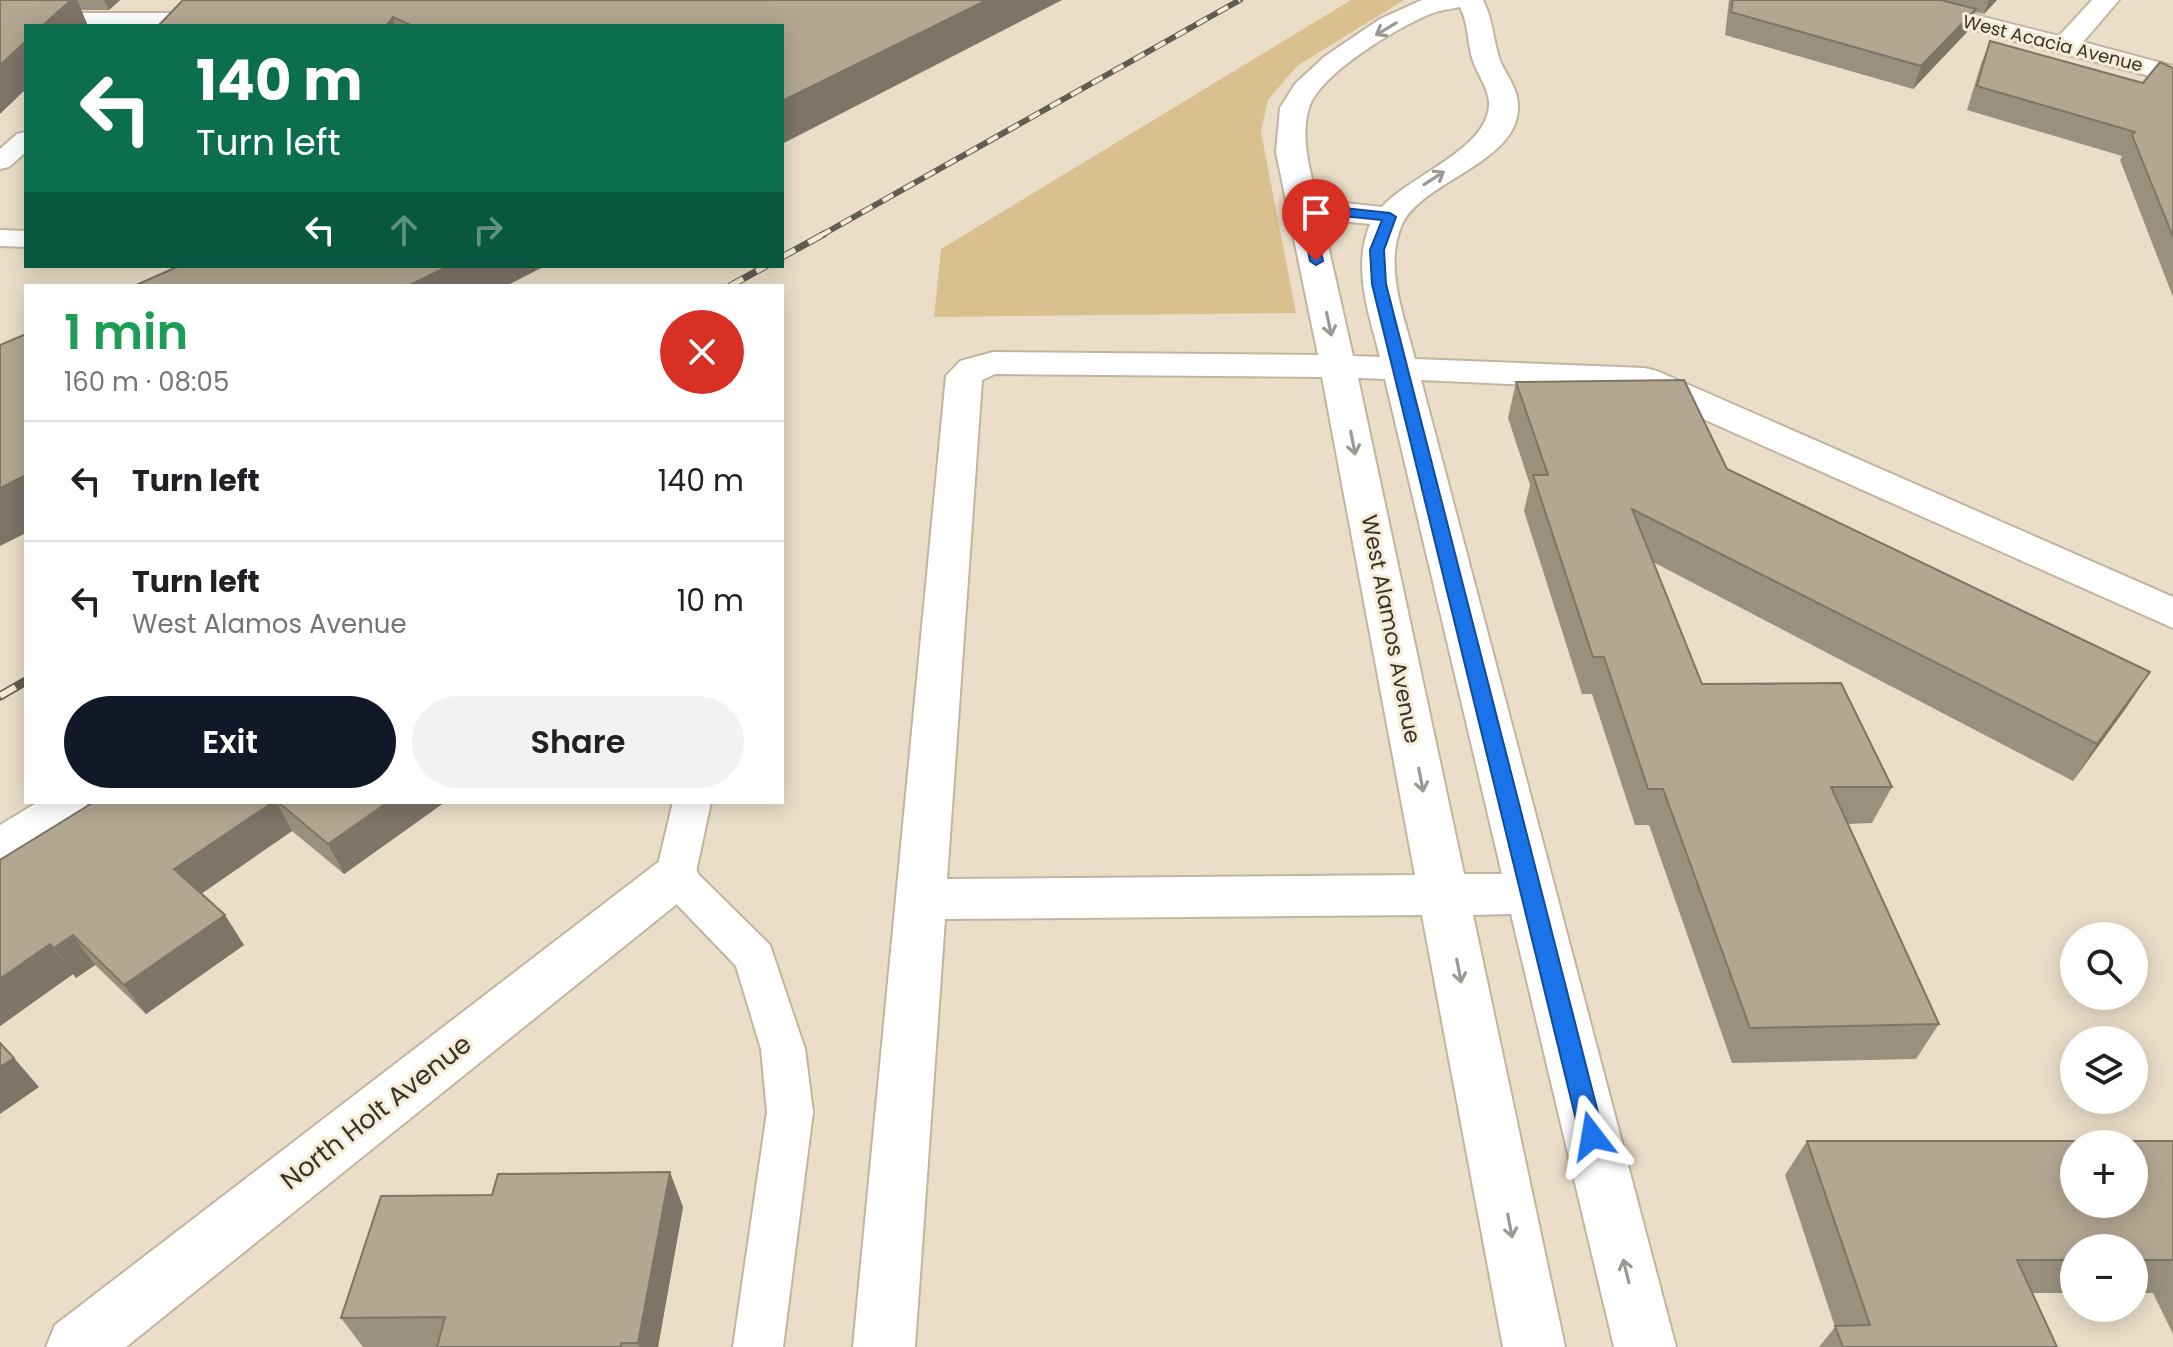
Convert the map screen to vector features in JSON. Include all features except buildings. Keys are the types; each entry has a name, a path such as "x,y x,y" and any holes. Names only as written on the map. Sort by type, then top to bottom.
{"street":[{"name":"West Alamos Avenue","path":"1457,0 1421,8 1336,60 1315,77 1296,103 1291,152 1306,208 1534,1347"},
{"path":"1470,0 1480,23 1485,56 1503,98 1503,114 1496,133 1474,154 1427,181 1390,217 1377,250 1379,284 1645,1347"},
{"name":"West Acacia Avenue","path":"1886,0 2173,74"},
{"path":"2065,46 2106,0"},
{"path":"0,21 154,24 215,21 240,11"},
{"path":"1306,208 1390,217"},
{"path":"884,1347 964,376 973,369 993,363 1338,366 1644,379 2173,614"},
{"name":"North Holt Avenue","path":"77,1347 675,877"},
{"path":"920,899 1532,894"}],"lane":[{"path":"0,162 24,141"},
{"path":"0,171 24,171"},
{"path":"0,238 24,239"},
{"path":"0,844 66,804"},
{"path":"692,804 675,877 755,957 783,1049 790,1112 758,1347"}],"shaded area":[{"path":"1351,0 1404,0 1297,66 1268,100 1261,132 1296,313 934,317 941,249"}],"railway":[{"path":"820,236 1240,0"},
{"path":"784,256 824,234"},
{"path":"734,284 762,268"},
{"path":"0,696 24,682"}],"route":[{"path":"1316,261 1306,208 1390,217 1377,250 1379,284 1592,1136"}]}
